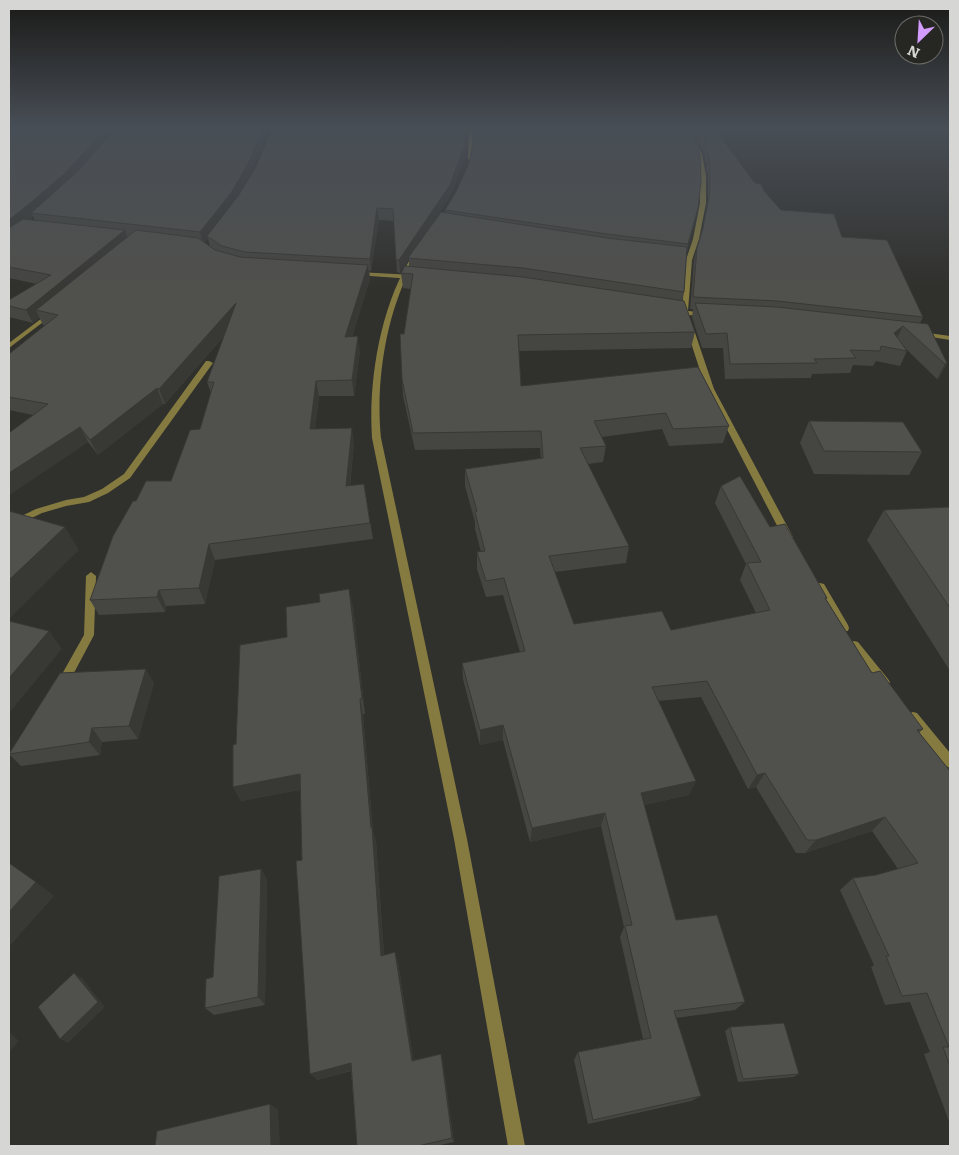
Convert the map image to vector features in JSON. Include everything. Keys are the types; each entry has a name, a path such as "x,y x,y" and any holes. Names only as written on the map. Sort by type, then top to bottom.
{"street":[{"path":"704,182 703,202 696,239 689,260 685,313 710,389 792,543"},
{"path":"422,246 412,258 402,276 389,318 377,392 376,432 400,560 423,652 478,923 517,1146"},
{"path":"680,259 689,260"},
{"path":"353,274 421,278"},
{"path":"9,346 59,307"},
{"path":"665,310 724,315"},
{"path":"911,333 950,338"},
{"path":"9,526 40,511 66,503 86,500 105,491 127,476 209,363"},
{"path":"55,697 89,635 92,576"},
{"path":"817,582 856,649 888,687"},
{"path":"907,710 950,762"}],"building":[{"path":"9,182 55,182 34,200 9,220"},
{"path":"66,182 238,182 200,232 31,213"},
{"path":"247,182 451,182 399,260 396,260 393,209 377,208 370,259 245,252 222,246 207,236"},
{"path":"461,182 701,182 698,208 688,244 445,210"},
{"path":"710,182 754,182 761,184 764,191 781,210 834,214 842,237 887,240 923,317 777,301 693,297 697,248 710,192"},
{"path":"441,212 607,238 687,247 684,292 523,268 408,258"},
{"path":"23,219 125,230 26,310 9,306 9,300 51,275 9,267 9,228"},
{"path":"136,230 198,238 215,250 240,257 368,265 345,337 358,336 352,380 316,381 310,429 352,428 346,486 364,484 370,523 209,544 199,588 159,590 157,597 90,600 113,536 133,501 136,501 146,481 171,481 190,430 200,429 214,382 207,382 236,303 159,389 157,388 90,440 80,427 9,473 9,433 48,404 9,397 9,354 58,315 36,310"},
{"path":"405,266 523,277 684,301 695,332 518,335 521,386 698,367 729,426 673,429 666,413 594,421 606,446 580,448 629,546 549,556 574,624 662,611 671,630 770,610 747,563 761,562 721,486 740,476 770,527 785,524 827,598 825,598 872,673 880,671 923,729 917,730 950,771 950,1066 943,1047 949,1047 927,993 902,996 886,956 889,956 853,878 876,875 918,863 885,817 816,840 807,840 765,773 757,775 707,681 652,687 696,781 641,793 676,920 717,915 745,1002 674,1011 701,1096 593,1120 578,1052 651,1038 625,926 632,925 605,813 532,828 503,725 480,730 462,663 525,651 504,578 486,581 477,552 485,551 475,512 477,511 465,469 543,458 541,431 413,433 402,379 400,334 404,334 413,274 401,273"},
{"path":"695,303 777,307 928,324 947,363 945,364 903,326 894,333 907,351 881,346 880,351 850,350 856,358 814,359 817,363 730,364 727,333 706,334"},
{"path":"809,421 903,422 922,452 824,451"},
{"path":"950,507 950,608 884,510"},
{"path":"9,511 65,527 9,580"},
{"path":"349,589 362,698 360,699 372,827 381,956 395,952 412,1061 441,1054 452,1138 418,1146 357,1146 351,1063 310,1074 296,861 302,860 300,774 233,787 233,745 236,744 240,645 287,637 286,607 320,602 319,594"},
{"path":"9,621 49,631 9,678"},
{"path":"146,669 129,726 92,728 89,742 9,754 60,673"},
{"path":"9,863 36,882 9,912"},
{"path":"261,869 258,997 205,1008 206,979 213,977 219,876"},
{"path":"74,973 98,1002 60,1039 38,1007"},
{"path":"784,1023 799,1074 743,1079 730,1027"},
{"path":"270,1104 271,1146 155,1146 157,1131"}]}
